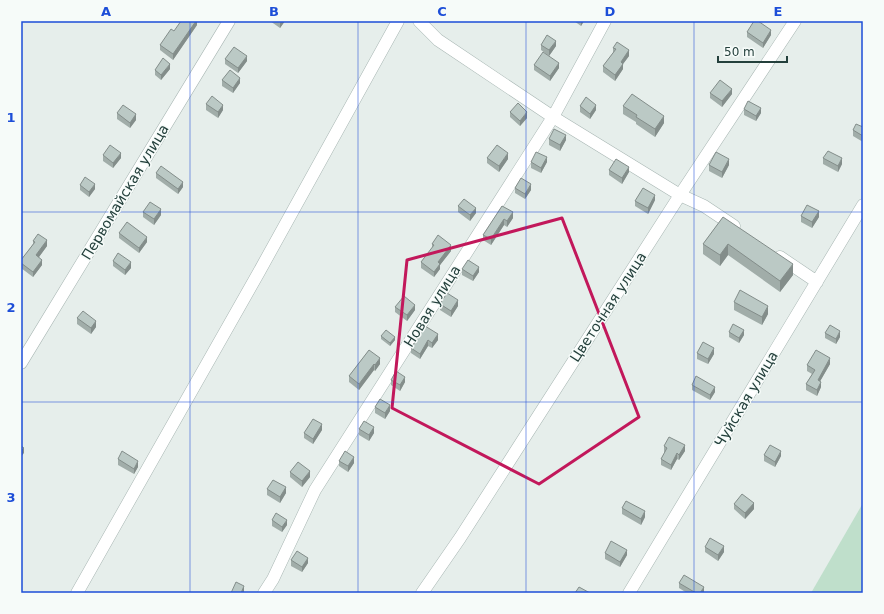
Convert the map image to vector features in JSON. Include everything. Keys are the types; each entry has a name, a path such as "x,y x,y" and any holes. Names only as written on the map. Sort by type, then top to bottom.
{"street":[{"name":"Первомайская улица","path":"21,363 229,21"},
{"path":"77,593 259,272 398,21"},
{"path":"419,21 438,40 553,116 680,195 704,206 744,232"},
{"name":"Новая улица","path":"264,593 273,579 315,490 553,116 605,21"},
{"name":"Цветочная улица","path":"422,593 460,538 680,195 795,21"},
{"name":"Чуйская улица","path":"629,593 863,205"},
{"path":"770,250 817,282"}],"highlighted area":[{"path":"562,218 639,417 539,484 392,408 407,260"}],"green space":[{"path":"863,503 863,593 811,593"}],"building":[{"path":"181,21 196,21 173,54 160,45 171,29 174,31"},
{"path":"754,21 758,21 771,30 763,43 747,32"},
{"path":"547,35 556,41 549,50 541,45"},
{"path":"617,42 629,50 621,62 623,64 615,75 603,66 616,49 613,48"},
{"path":"234,47 247,56 238,68 225,59"},
{"path":"543,52 559,63 550,76 534,65"},
{"path":"163,58 170,64 161,75 155,70"},
{"path":"230,70 240,78 233,88 222,80"},
{"path":"720,80 732,89 722,101 710,93"},
{"path":"632,94 664,116 655,129 636,117 637,115 623,106"},
{"path":"212,96 223,105 218,112 206,104"},
{"path":"586,97 596,105 590,114 580,106"},
{"path":"748,101 761,108 756,116 744,109"},
{"path":"518,103 527,112 520,121 510,112"},
{"path":"123,105 136,114 130,123 117,113"},
{"path":"856,124 863,127 863,136 853,130"},
{"path":"554,129 566,135 560,145 549,139"},
{"path":"110,145 121,153 113,163 103,155"},
{"path":"497,145 508,153 499,166 487,158"},
{"path":"828,151 842,158 838,166 823,158"},
{"path":"536,152 547,157 541,168 531,162"},
{"path":"716,152 729,159 722,172 709,165"},
{"path":"616,159 629,167 622,178 609,170"},
{"path":"161,166 183,182 178,189 156,173"},
{"path":"85,177 95,184 89,192 80,185"},
{"path":"521,178 531,184 525,194 515,188"},
{"path":"643,188 655,195 648,208 635,201"},
{"path":"464,199 476,208 470,215 458,206"},
{"path":"150,202 161,209 154,219 143,212"},
{"path":"807,205 819,211 812,222 801,216"},
{"path":"502,206 513,212 507,221 504,219 491,239 483,235"},
{"path":"723,217 793,264 780,281 728,244 720,255 703,244"},
{"path":"127,222 147,237 139,248 119,233"},
{"path":"38,234 47,240 36,255 42,260 33,272 21,263 21,260 35,242 33,241"},
{"path":"438,235 451,245 438,262 440,264 434,272 421,262 434,245 432,244"},
{"path":"118,253 131,262 125,270 113,261"},
{"path":"468,260 479,267 473,276 462,269"},
{"path":"740,290 768,306 762,317 734,302"},
{"path":"447,293 458,300 451,311 440,304"},
{"path":"404,296 415,305 407,315 395,307"},
{"path":"83,311 96,321 91,328 77,318"},
{"path":"733,324 744,330 739,338 729,332"},
{"path":"830,325 840,331 836,339 825,333"},
{"path":"425,326 438,334 432,343 428,340 420,354 411,348"},
{"path":"386,330 395,337 390,343 381,336"},
{"path":"703,342 714,348 708,359 697,353"},
{"path":"369,350 380,358 359,384 349,376"},
{"path":"816,350 830,358 818,380 821,382 817,390 806,384 815,370 807,365"},
{"path":"396,371 405,377 400,385 391,380"},
{"path":"696,376 715,387 710,395 692,385"},
{"path":"380,399 390,405 385,413 375,407"},
{"path":"313,419 322,424 313,439 304,433"},
{"path":"364,421 374,427 369,435 359,429"},
{"path":"669,437 685,445 679,455 677,453 671,465 661,459 667,448 664,446"},
{"path":"770,445 781,451 775,462 764,455"},
{"path":"122,451 138,461 134,469 118,459"},
{"path":"345,451 354,457 348,466 339,461"},
{"path":"298,462 310,471 302,481 290,472"},
{"path":"273,480 286,487 280,497 267,489"},
{"path":"742,494 754,503 745,513 734,504"},
{"path":"626,501 645,511 641,519 622,508"},
{"path":"276,513 287,520 282,527 272,520"},
{"path":"710,538 724,546 718,555 705,547"},
{"path":"611,541 627,550 620,562 605,553"},
{"path":"297,551 308,558 302,567 291,560"},
{"path":"684,575 704,587 700,593 696,593 679,583"},
{"path":"236,582 244,586 241,593 231,593"},
{"path":"579,587 590,593 575,593"}]}
